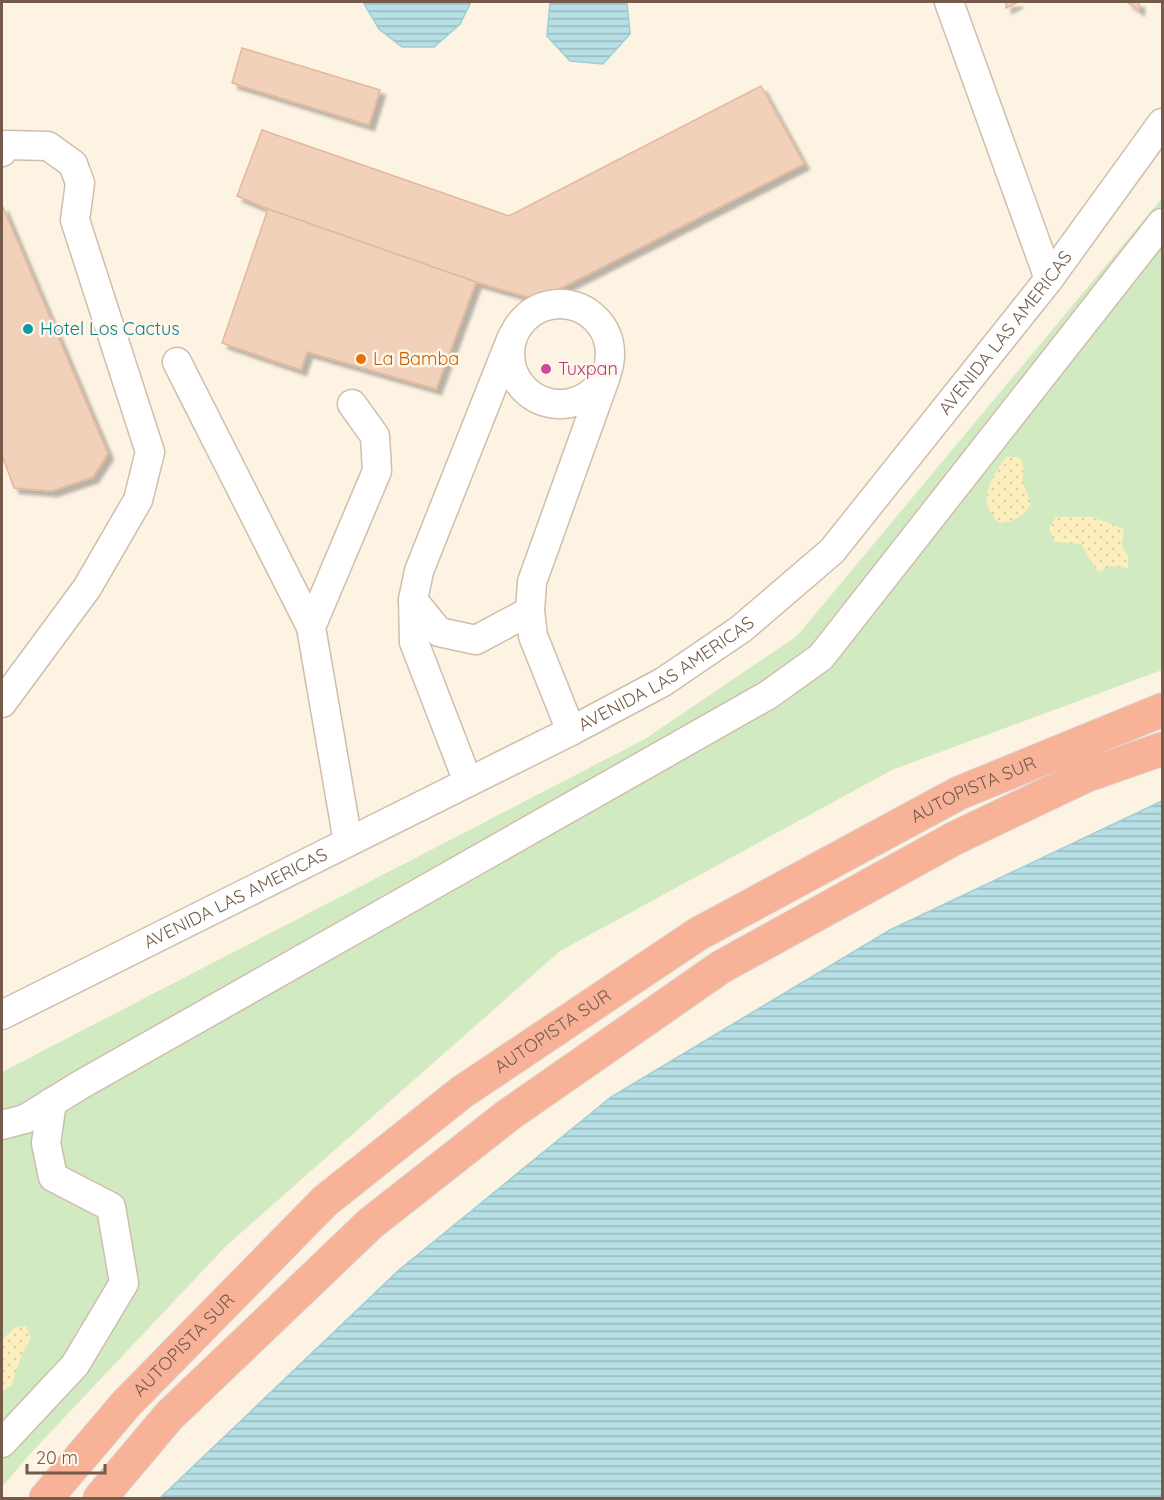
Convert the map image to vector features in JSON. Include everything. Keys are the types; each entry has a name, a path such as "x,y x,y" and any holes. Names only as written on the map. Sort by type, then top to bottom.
{"highway":[{"name":"AUTOPISTA SUR","path":"46,1498 126,1404 325,1201 462,1092 708,929 959,793 1162,710"},
{"name":"AUTOPISTA SUR","path":"100,1498 169,1416 371,1223 517,1109 731,961 955,838 1085,776 1162,749"}],"street":[{"path":"949,2 1049,279"},
{"name":"AVENIDA LAS AMERICAS","path":"2,1015 571,731 663,682 741,629 832,552 1049,279 1162,123"},
{"path":"2,152 6,145 48,146 73,164 80,183 75,220 150,452 138,500 87,588 2,703"},
{"path":"2,1125 25,1119 82,1084 768,695 821,657 1160,230"},
{"path":"468,782 414,642 413,600 419,571 512,336 520,322 532,311 548,305 564,303 580,307 599,322 610,344 611,361 532,582 530,611 533,636 571,731"},
{"path":"512,336 509,353 512,370 520,385 532,397 548,404 565,405 582,400 596,390 606,376"},
{"path":"177,362 311,627 348,842"},
{"path":"311,627 377,471 375,436 352,404"},
{"path":"413,600 439,632 476,640 530,611"},
{"path":"2,1443 75,1365 124,1283 111,1207 53,1177 46,1143 52,1102"}],"green space":[{"path":"1162,198 1162,670 892,770 560,951 226,1246 29,1455 2,1487 2,1072 645,739 797,636"}],"sand":[{"path":"1006,457 1019,457 1024,468 1022,480 1031,503 1018,517 999,523 992,515 987,498 995,473"},
{"path":"1056,517 1093,517 1124,529 1122,545 1128,556 1128,568 1111,566 1098,572 1081,544 1055,542 1049,529"},
{"path":"26,1326 31,1338 22,1354 11,1386 2,1391 2,1340 15,1327"}],"water":[{"path":"363,2 471,2 460,24 434,47 402,47 379,29"},
{"path":"550,2 627,2 630,34 603,64 570,61 547,36"},
{"path":"1162,801 1162,1498 160,1498 399,1270 611,1097 890,930"}],"building":[{"path":"1006,2 1018,2 1006,8"},
{"path":"1127,2 1139,2 1139,10"},
{"path":"242,48 380,90 369,125 232,83"},
{"path":"761,86 804,164 538,300 476,282 237,196 262,130 509,216"},
{"name":"Hotel Los Cactus","path":"2,205 108,454 93,477 52,491 14,488 2,455"},
{"path":"268,209 476,282 436,389 307,352 301,370 222,343"}],"place":[{"name":"Hotel Los Cactus","path":"28,329"},
{"name":"La Bamba","path":"361,359"},
{"name":"Tuxpan","path":"546,369"}]}
